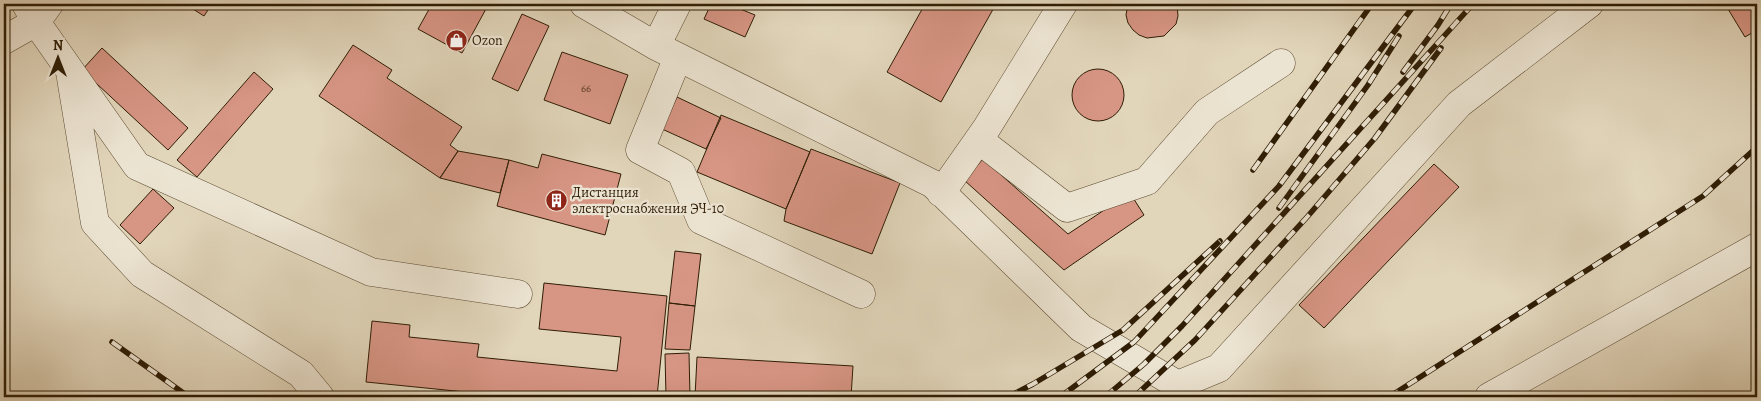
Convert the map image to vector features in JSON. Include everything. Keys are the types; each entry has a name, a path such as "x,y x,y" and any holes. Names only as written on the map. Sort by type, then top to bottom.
{"street":[{"path":"584,4 667,52 932,184 1081,328 1178,385 1219,368 1459,104 1589,4"},
{"path":"677,4 667,52 640,150 681,172 701,220 860,294"},
{"path":"941,193 979,140 1063,4"},
{"path":"4,40 37,10 70,70 137,166 372,272 518,294"},
{"path":"979,140 1067,208 1147,181 1207,112 1281,63"},
{"path":"70,70 95,223 142,274 301,374 320,397"},
{"path":"1489,397 1757,247"}],"building":[{"path":"185,4 212,4 204,16"},
{"path":"432,4 481,4 487,7 462,53 418,29"},
{"path":"711,4 728,4 755,15 745,37 704,19"},
{"path":"925,4 996,4 941,102 887,72"},
{"path":"1128,4 1177,4 1178,16 1176,24 1164,36 1147,38 1139,35 1128,23 1126,15"},
{"path":"1725,4 1757,4 1757,30 1745,37"},
{"path":"522,14 549,26 518,91 492,79"},
{"path":"353,45 392,70 387,78 462,127 450,145 458,151 440,178 319,96"},
{"path":"102,48 188,128 168,150 82,70"},
{"path":"562,52 628,75 610,124 544,100"},
{"path":"1098,69 1108,71 1116,77 1122,85 1124,95 1122,105 1116,113 1108,119 1098,121 1088,119 1080,113 1074,105 1072,95 1074,85 1080,77 1088,71"},
{"path":"254,72 273,89 197,177 177,160"},
{"path":"677,97 721,118 706,149 662,129"},
{"path":"721,115 810,152 786,209 697,172"},
{"path":"811,149 900,183 872,254 784,221 786,209"},
{"path":"458,151 509,160 500,193 440,178"},
{"name":"Дистанция электроснабжения ЭЧ-10","path":"542,154 621,174 605,235 497,206 509,160 538,168"},
{"path":"983,159 1068,234 1130,193 1144,215 1064,270 964,180"},
{"path":"1434,164 1459,187 1324,328 1299,305"},
{"path":"153,189 174,208 140,244 120,225"},
{"path":"675,251 701,254 695,306 669,303"},
{"path":"544,283 667,296 657,397 515,397 366,382 372,321 410,325 409,337 479,344 477,357 617,371 621,337 539,329"},
{"path":"669,303 695,306 690,350 665,349"},
{"path":"689,353 690,397 666,397 665,354"},
{"path":"697,357 853,366 851,397 695,397"}],"railway":[{"path":"1253,170 1372,4"},
{"path":"1060,397 1134,342 1279,186 1415,4"},
{"path":"1403,72 1451,4"},
{"path":"1105,397 1144,364 1182,326 1473,4"},
{"path":"1279,208 1368,85 1399,36"},
{"path":"1134,397 1195,340 1308,216 1375,138 1441,48"},
{"path":"1389,397 1703,196 1757,147"},
{"path":"1008,397 1123,330 1220,241"},
{"path":"112,342 189,397"}],"place":[{"name":"Ozon","path":"456,40"},
{"name":"Дистанция электроснабжения ЭЧ-10","path":"556,200"}]}
